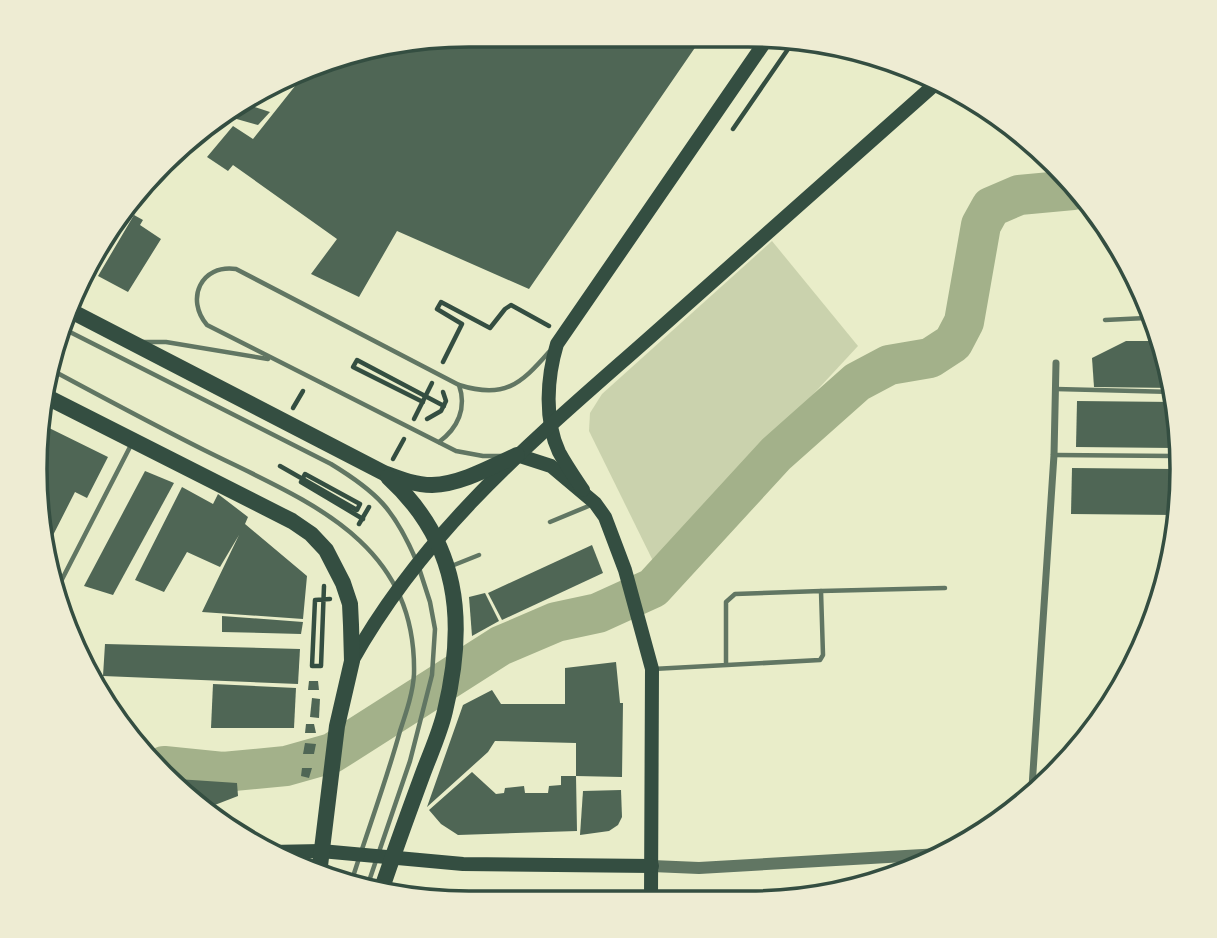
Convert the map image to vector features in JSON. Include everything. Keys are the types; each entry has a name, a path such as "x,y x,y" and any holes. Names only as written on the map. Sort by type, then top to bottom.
{"main road":[{"path":"583,490 559,452 552,422 549,377 557,344 761,47"},
{"path":"352,661 396,590 471,500 552,422 930,89"},
{"path":"77,314 384,473 410,482 432,485 474,474 517,456 551,466 583,490 605,517 625,570 652,669 651,891"},
{"path":"53,401 292,521 311,534 326,550 347,596 352,661 337,726 320,863"},
{"path":"382,882 385,856 445,712 457,643 456,608 448,567 426,522 402,490 384,473"},
{"path":"292,852 321,851 463,864 652,866"}],"street":[{"path":"1032,780 1054,455 1056,363"},
{"path":"652,866 699,868 917,855"}],"lane":[{"path":"517,456 483,456 456,450 207,325 199,316 196,303 198,291 212,271 224,267 236,269 459,385 477,390 511,386 527,377 557,344"},
{"path":"1105,320 1142,318"},
{"path":"70,332 331,464 363,484 383,502 405,535 418,563 430,602 435,629 432,675 385,856 372,879"},
{"path":"133,342 166,342 273,359"},
{"path":"58,374 311,503 354,535 385,571 406,609 411,629 414,676 392,759 354,874"},
{"path":"439,442 459,419 463,408 463,395 459,385"},
{"path":"1055,388 1163,392"},
{"path":"62,579 132,441"},
{"path":"1054,455 1170,456"},
{"path":"550,522 595,503"},
{"path":"448,567 479,555"},
{"path":"726,664 726,602 735,594 944,588"},
{"path":"652,669 820,660 823,655 821,592"}],"path":[{"path":"733,129 788,49"},
{"path":"462,324 437,309 441,302 490,328 511,305 550,324 543,336"},
{"path":"423,402 354,367 357,360 444,406"},
{"path":"427,419 435,417 444,406 446,401 441,390"},
{"path":"280,466 357,510 360,505 305,474 301,482 363,519"},
{"path":"312,666 315,600 347,596"}],"green space":[{"path":"772,241 858,346 655,565 589,431 590,413 602,394"}],"building":[{"path":"469,47 695,47 529,289 397,231 359,297 311,274 337,239 233,165 228,171 207,157 233,126 253,139 296,84 333,70 387,55"},
{"path":"254,107 270,112 258,125 234,118"},
{"path":"134,215 143,220 140,225 161,239 128,292 98,276"},
{"path":"1126,341 1149,341 1162,388 1094,387 1092,358"},
{"path":"1077,401 1164,402 1169,448 1076,447"},
{"path":"49,428 108,457 87,498 75,492 53,536 47,469"},
{"path":"1072,468 1170,469 1167,515 1071,514"},
{"path":"145,471 174,483 113,595 84,586"},
{"path":"182,487 213,504 218,494 248,517 245,524 307,576 303,619 202,612 239,535 220,567 187,552 164,592 135,580"},
{"path":"592,545 603,573 502,620 488,593"},
{"path":"485,593 499,621 472,636 469,597"},
{"path":"222,616 303,622 301,634 222,632"},
{"path":"105,644 300,649 298,684 103,676"},
{"path":"616,662 620,703 623,703 622,777 576,776 576,743 495,741 488,752 427,807 463,705 492,690 501,704 565,704 565,668"},
{"path":"309,681 318,681 319,690 308,690"},
{"path":"213,684 296,688 294,728 211,728"},
{"path":"312,698 320,699 319,718 310,717"},
{"path":"306,724 314,724 316,733 305,733"},
{"path":"305,743 316,744 314,754 303,754"},
{"path":"302,768 312,768 309,778 301,776"},
{"path":"472,772 496,794 504,793 505,788 524,786 525,793 548,793 549,786 561,785 561,776 576,776 577,831 458,835 441,824 429,810"},
{"path":"184,779 237,783 238,796 214,805"},
{"path":"621,790 622,817 618,825 609,831 580,835 583,791"}],"waterway":[{"path":"171,767 223,772 286,766 332,753 500,646 556,622 598,613 653,588 776,454 857,382 889,365 930,358 953,343 964,322 981,225 991,207 1019,195 1065,191"}]}
